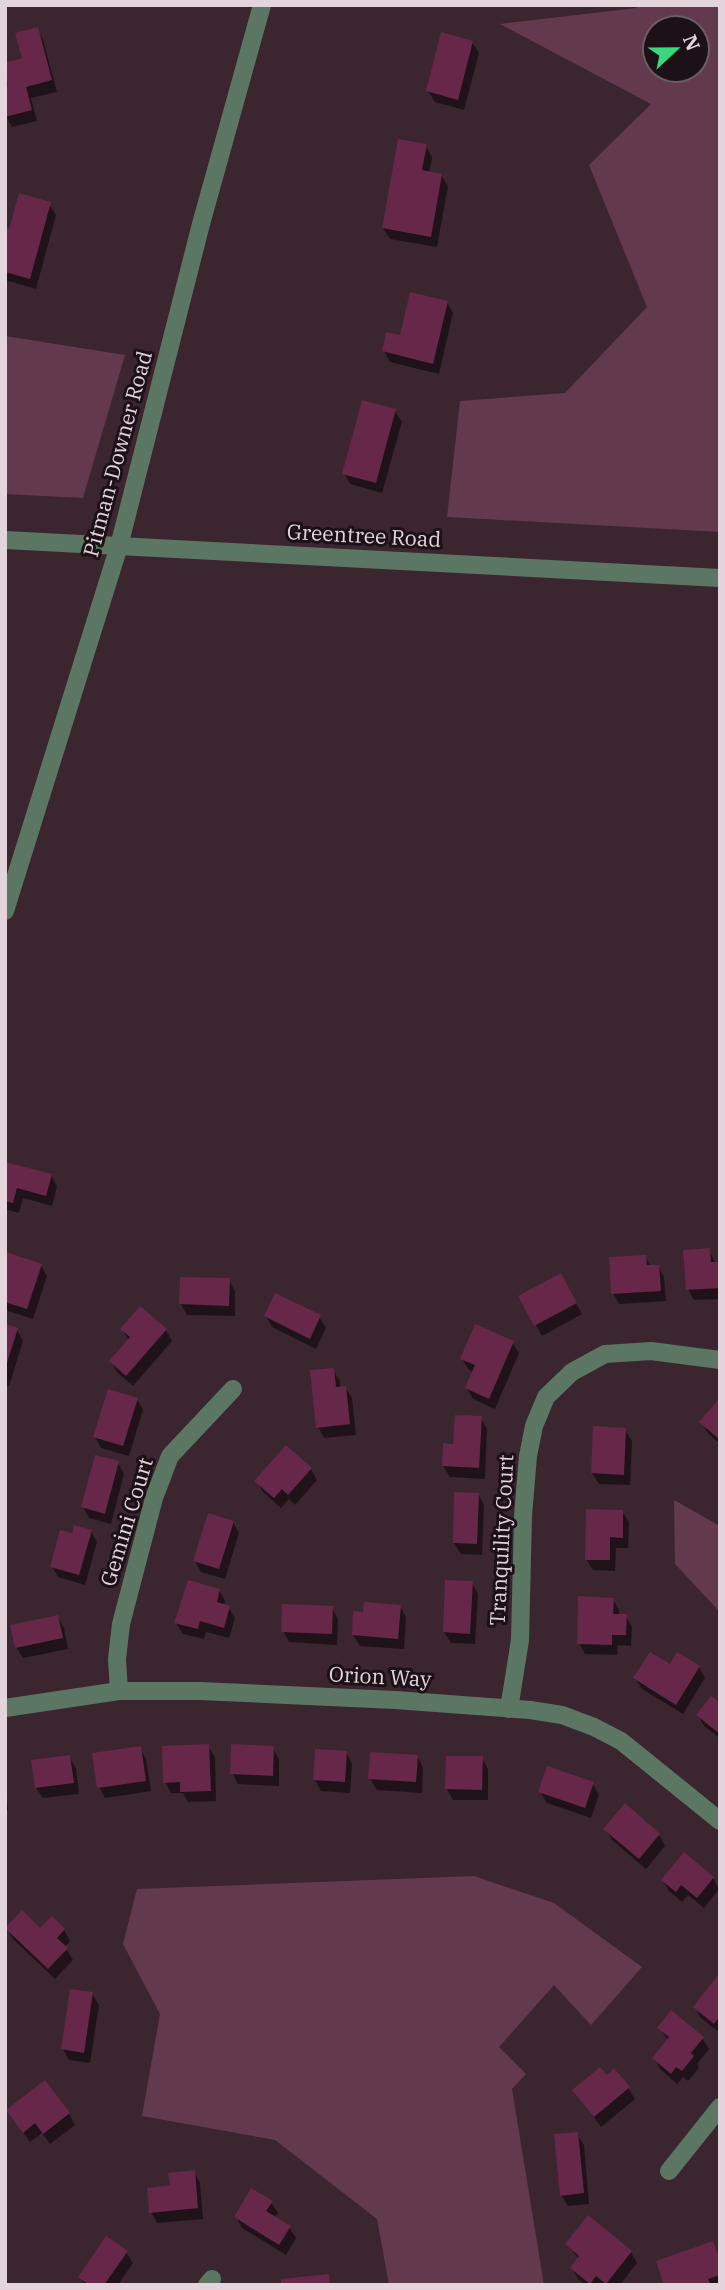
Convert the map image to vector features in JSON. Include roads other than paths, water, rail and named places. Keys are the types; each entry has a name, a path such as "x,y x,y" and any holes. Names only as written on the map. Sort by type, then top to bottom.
{"street":[{"name":"Pitman-Downer Road","path":"5,911 119,546 207,200 262,5"},
{"name":"Greentree Road","path":"5,540 720,578"},
{"name":"Tranquility Court","path":"509,1709 520,1640 523,1516 528,1456 534,1426 546,1397 572,1372 605,1354 651,1351 720,1360"},
{"name":"Gemini Court","path":"119,1691 117,1659 121,1624 154,1498 170,1456 233,1390"},
{"name":"Orion Way","path":"5,1708 119,1691 200,1691 395,1699 562,1715 621,1741 720,1821"},
{"path":"669,2171 720,2107"}]}
